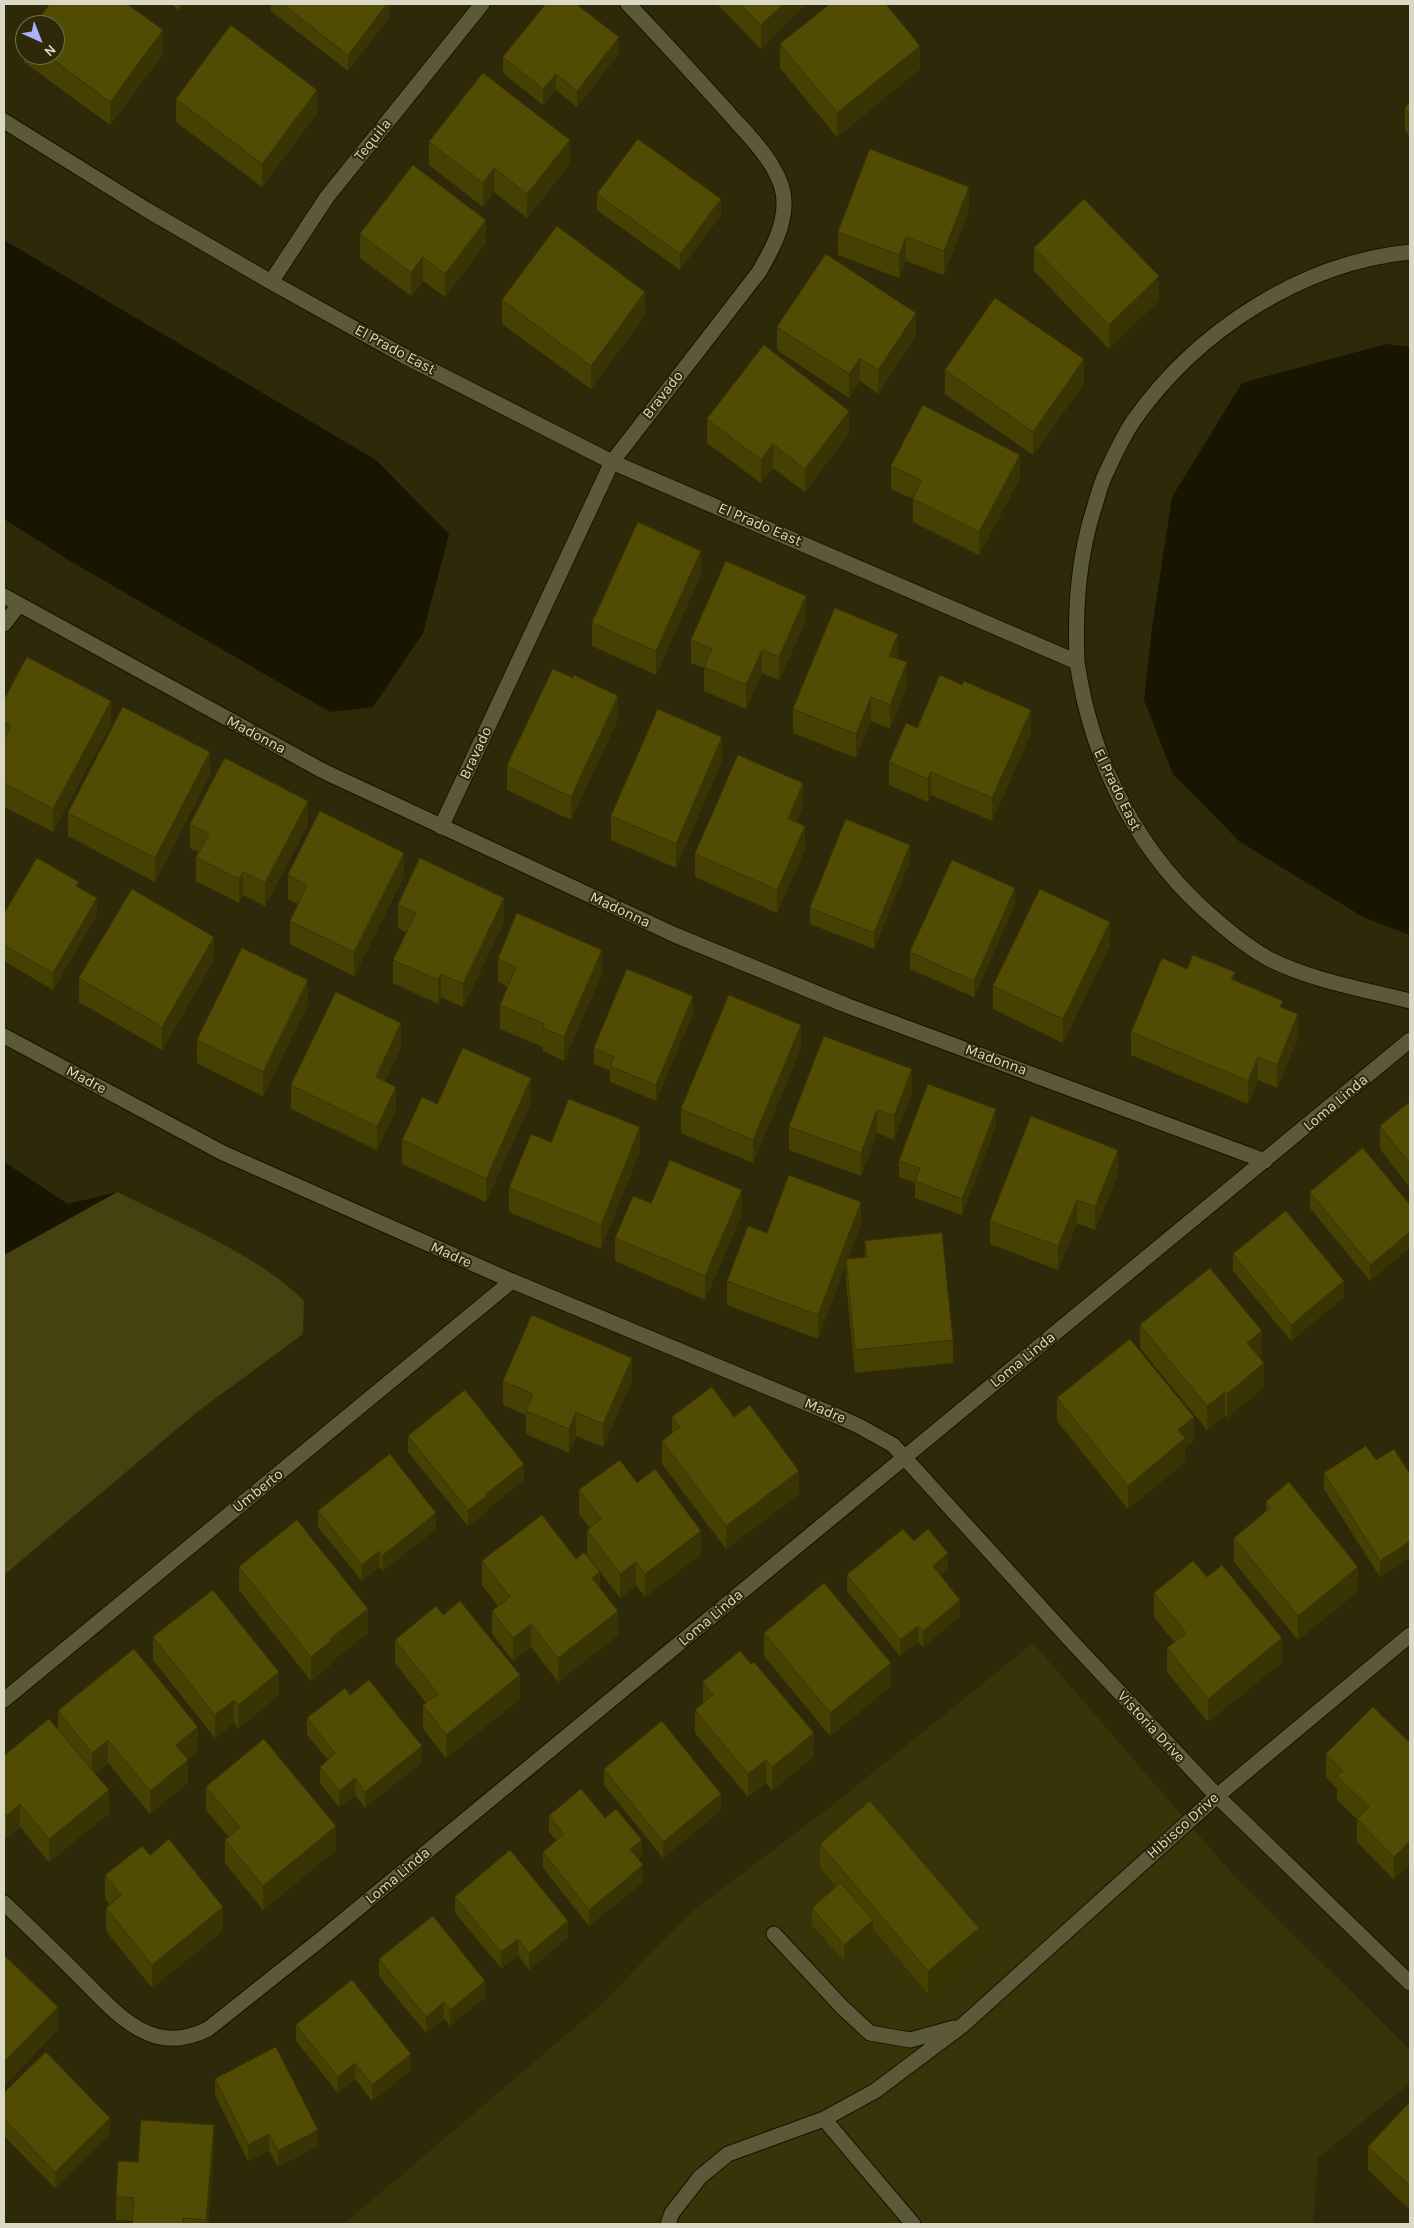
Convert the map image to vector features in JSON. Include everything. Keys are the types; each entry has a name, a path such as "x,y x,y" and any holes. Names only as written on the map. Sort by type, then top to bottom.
{"street":[{"name":"Tequila","path":"271,282 327,198 482,4"},
{"name":"Bravado","path":"441,827 612,462 759,272 776,240 784,201 781,185 772,165 628,4"},
{"name":"El Prado East","path":"4,121 139,205 271,282 404,356 612,462 1077,662 1081,690 1094,741 1122,805 1145,843 1170,876 1199,906 1240,940 1268,958 1320,979 1410,1001"},
{"path":"1077,662 1077,594 1080,563 1087,531 1105,475 1133,421 1164,383 1196,350 1235,319 1289,287 1346,265 1410,252"},
{"name":"Madonna","path":"4,596 18,606 323,771 674,935 821,995 1265,1162"},
{"path":"4,624 18,606"},
{"name":"Madre","path":"4,1036 223,1153 512,1281 837,1416 878,1436 893,1446 905,1458"},
{"name":"Loma Linda","path":"4,1903 113,2009 138,2028 167,2038 187,2037 208,2030 320,1940 1265,1162 1410,1040"},
{"name":"Umberto","path":"4,1700 512,1281"},
{"name":"Vistoria Drive","path":"905,1458 1074,1644 1217,1796 1410,1984"},
{"name":"Hibisco Drive","path":"668,2224 672,2213 700,2177 728,2154 824,2119 875,2091 963,2025 1217,1796 1410,1635"},
{"path":"774,1934 842,2007 870,2033 910,2040 963,2025"},
{"path":"824,2119 913,2224"}],"shaded area":[{"path":"4,240 376,460 449,534 423,633 373,707 330,712 72,562 4,519"},
{"path":"1386,344 1410,347 1410,935 1363,917 1240,842 1173,774 1144,700 1152,628 1172,497 1242,383"},
{"path":"4,1162 68,1204 117,1192 4,1255"},
{"path":"117,1192 215,1240 264,1269 285,1284 304,1301 303,1334 197,1412 4,1575 4,1255"},
{"path":"1033,1643 1235,1877 1410,2050 1410,2083 1318,2158 1313,2224 344,2224 599,2007 689,1914 834,1804"}],"building":[{"path":"50,4 127,4 163,30 110,102 60,65 65,65 65,15 42,15"},
{"path":"283,4 387,4 348,55"},
{"path":"546,4 576,4 619,37 577,91 556,74 543,89 503,57"},
{"path":"740,4 783,4 761,25"},
{"path":"830,4 886,4 920,46 837,113 780,44"},
{"path":"231,25 317,90 262,164 176,99"},
{"path":"483,73 570,140 527,194 494,168 483,183 429,142"},
{"path":"1410,102 1410,113 1405,108"},
{"path":"638,139 721,199 680,254 597,194"},
{"path":"870,149 969,187 944,251 906,237 899,255 838,232"},
{"path":"413,165 486,220 445,274 423,257 411,273 360,234"},
{"path":"1084,199 1159,276 1109,325 1034,248"},
{"path":"557,226 645,292 591,366 502,300"},
{"path":"826,254 916,313 878,370 860,358 849,374 777,327"},
{"path":"995,298 1084,359 1033,432 945,370"},
{"path":"764,345 849,411 805,469 773,444 761,460 707,419"},
{"path":"923,405 1020,455 979,532 913,499 921,480 891,466"},
{"path":"638,522 701,551 656,651 592,623"},
{"path":"726,561 806,596 779,657 762,650 746,685 704,667 712,649 691,640"},
{"path":"835,608 898,634 889,656 907,662 890,705 871,697 856,734 793,709"},
{"path":"27,657 111,701 53,809 4,783 4,739 11,726 4,722 4,700"},
{"path":"553,669 573,678 574,675 618,696 571,797 507,766"},
{"path":"940,675 962,685 964,681 1031,710 992,798 931,772 928,779 889,762 906,723 917,728"},
{"path":"123,707 210,752 155,858 68,813"},
{"path":"658,709 722,737 676,844 611,816"},
{"path":"738,755 803,783 788,819 805,826 777,890 695,854"},
{"path":"225,758 308,801 265,883 243,872 239,879 196,857 209,834 190,824"},
{"path":"320,811 404,853 354,952 290,921 307,885 288,875"},
{"path":"846,819 910,845 874,933 810,908"},
{"path":"37,858 79,882 76,886 97,898 53,973 4,945 4,914"},
{"path":"420,858 504,898 463,984 441,974 438,980 393,960 416,913 398,905"},
{"path":"952,860 1015,888 974,981 910,952"},
{"path":"132,889 214,937 162,1027 79,978"},
{"path":"1040,889 1110,922 1063,1019 993,986"},
{"path":"517,913 602,950 564,1037 543,1028 544,1024 500,1005 516,967 498,959"},
{"path":"242,948 308,980 263,1072 197,1040"},
{"path":"1193,955 1235,972 1231,979 1283,1001 1280,1007 1298,1014 1277,1065 1258,1057 1248,1081 1131,1032 1162,958 1187,969"},
{"path":"627,969 693,996 656,1085 610,1066 614,1057 594,1048"},
{"path":"336,992 401,1023 376,1077 396,1087 377,1127 291,1085"},
{"path":"729,995 801,1025 753,1140 681,1109"},
{"path":"824,1036 912,1069 894,1116 877,1110 861,1153 789,1127"},
{"path":"463,1048 531,1078 486,1179 402,1140 422,1097 437,1104"},
{"path":"928,1084 996,1109 962,1199 915,1181 920,1168 899,1161"},
{"path":"569,1099 640,1127 601,1225 509,1188 531,1134 551,1142"},
{"path":"1410,1102 1410,1164 1380,1126"},
{"path":"1031,1116 1118,1150 1095,1207 1077,1200 1058,1246 990,1221"},
{"path":"1363,1148 1410,1205 1410,1232 1370,1265 1310,1192"},
{"path":"670,1160 742,1190 705,1276 615,1238 633,1196 651,1203"},
{"path":"789,1175 861,1202 818,1315 727,1281 748,1226 767,1233"},
{"path":"1286,1211 1344,1281 1291,1325 1233,1254"},
{"path":"942,1233 953,1340 855,1350 846,1259 867,1257 865,1241"},
{"path":"1210,1268 1262,1331 1247,1343 1264,1363 1227,1394 1225,1392 1207,1406 1140,1325"},
{"path":"532,1315 632,1358 603,1424 576,1412 569,1429 526,1411 533,1394 503,1381"},
{"path":"1130,1339 1194,1417 1178,1430 1185,1438 1128,1486 1057,1398"},
{"path":"712,1387 734,1417 750,1405 799,1471 726,1526 662,1441 680,1427 672,1417"},
{"path":"465,1390 524,1464 468,1510 408,1436"},
{"path":"1366,1446 1376,1460 1394,1449 1410,1474 1410,1541 1380,1561 1324,1473"},
{"path":"390,1454 436,1513 383,1555 379,1551 362,1565 318,1511"},
{"path":"620,1460 637,1483 655,1469 701,1531 645,1574 636,1562 620,1574 587,1530 601,1519 579,1490"},
{"path":"1289,1482 1358,1567 1298,1616 1234,1538 1270,1508 1266,1502"},
{"path":"542,1515 576,1559 584,1552 600,1572 592,1578 618,1611 558,1658 531,1624 513,1638 492,1611 510,1597 482,1561"},
{"path":"297,1520 368,1609 330,1639 331,1641 311,1657 239,1567"},
{"path":"903,1529 914,1541 928,1529 948,1553 933,1566 960,1600 923,1631 918,1626 900,1640 847,1575"},
{"path":"1193,1561 1207,1577 1222,1565 1282,1638 1208,1699 1167,1648 1186,1633 1154,1593"},
{"path":"824,1583 891,1663 830,1713 764,1633"},
{"path":"213,1590 279,1672 238,1705 234,1700 215,1715 153,1637"},
{"path":"460,1601 520,1675 446,1735 423,1705 438,1694 395,1640 436,1606 443,1615"},
{"path":"134,1649 198,1727 176,1745 188,1760 150,1791 108,1740 92,1753 58,1711"},
{"path":"740,1651 751,1664 754,1662 814,1733 772,1767 766,1760 748,1774 695,1710 713,1695 703,1682"},
{"path":"369,1680 422,1746 365,1792 355,1778 339,1791 320,1767 335,1753 307,1718 345,1688 350,1695"},
{"path":"1373,1707 1410,1743 1410,1841 1394,1857 1357,1819 1369,1807 1337,1776 1343,1771 1326,1754"},
{"path":"49,1719 109,1790 49,1839 20,1804 6,1816 4,1813 4,1756"},
{"path":"662,1721 721,1794 663,1842 604,1769"},
{"path":"264,1739 336,1826 263,1886 225,1840 240,1827 206,1787"},
{"path":"581,1789 605,1818 616,1809 642,1840 630,1849 643,1865 589,1910 543,1852 564,1834 549,1816"},
{"path":"870,1801 979,1928 928,1971 820,1844"},
{"path":"169,1839 223,1907 152,1965 106,1908 121,1895 105,1875 142,1846 150,1855"},
{"path":"510,1850 568,1921 529,1953 518,1939 501,1952 455,1897"},
{"path":"841,1883 873,1920 844,1945 812,1908"},
{"path":"433,1916 485,1981 450,2010 444,2002 426,2017 379,1959"},
{"path":"4,1955 58,2007 4,2062"},
{"path":"352,1980 411,2054 372,2085 355,2063 338,2077 296,2025"},
{"path":"276,2047 318,2130 278,2151 269,2134 248,2145 215,2079"},
{"path":"46,2052 110,2118 55,2172 4,2119 4,2093"},
{"path":"1410,2102 1410,2186 1368,2147"},
{"path":"141,2120 214,2125 206,2220 183,2218 183,2224 132,2224 134,2198 116,2196 118,2161 138,2162"}]}
